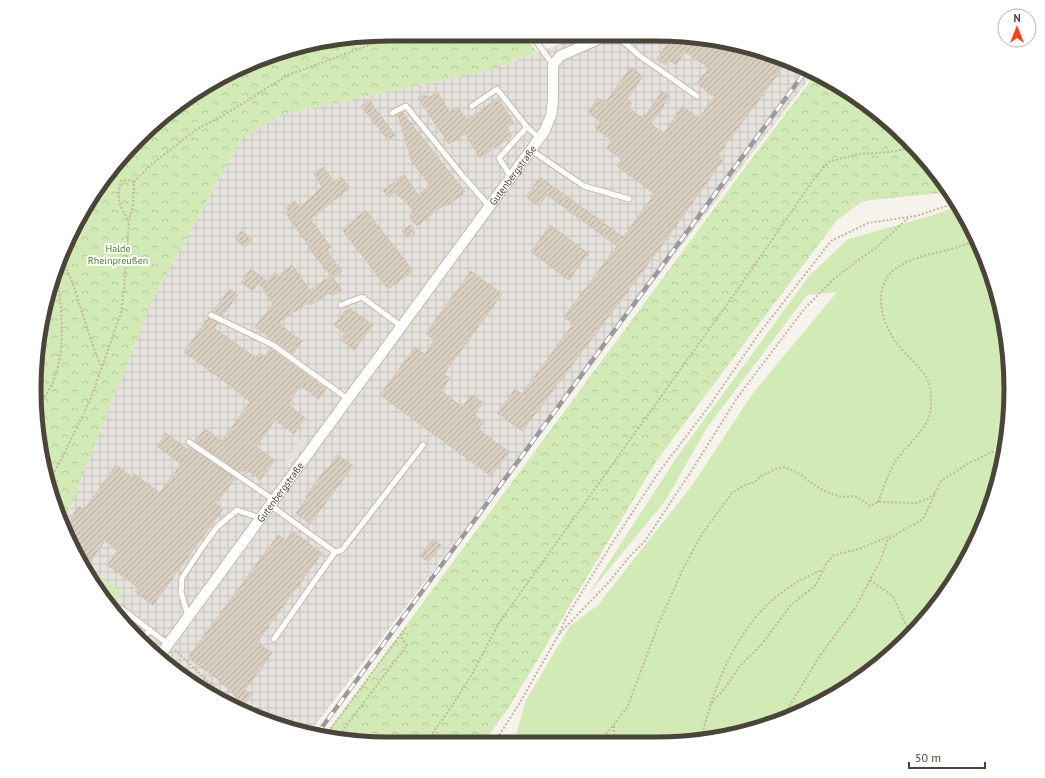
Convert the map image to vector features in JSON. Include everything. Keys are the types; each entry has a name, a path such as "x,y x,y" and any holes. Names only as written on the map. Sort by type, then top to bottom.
{"street":[{"path":"553,65 560,56 594,41"},
{"name":"Gutenbergstraße","path":"162,653 544,132 551,116 553,100 553,65"}],"lane":[{"path":"536,41 553,65"},
{"path":"623,41 640,56 697,96"},
{"path":"472,106 497,89 527,127 539,138"},
{"path":"392,113 406,106 489,206"},
{"path":"511,176 499,158 527,127"},
{"path":"531,150 584,186 628,199"},
{"path":"341,305 362,297 401,326"},
{"path":"211,315 274,346 348,399"},
{"path":"189,442 272,502 335,552"},
{"path":"274,639 335,552 342,550 423,445"},
{"path":"188,617 181,592 182,578 198,552 217,527 237,510 260,518"},
{"path":"122,609 168,644"},
{"path":"145,637 150,630"}],"path":[{"path":"52,476 91,398 101,366 121,313 129,221 134,205 134,182 152,164 198,129 224,115 288,75 379,41"},
{"path":"538,44 545,41"},
{"path":"429,737 448,712 471,676 499,623 733,296 814,179 828,162 858,154 889,152 907,149"},
{"path":"129,221 121,208 118,194 121,181 128,180 134,182"},
{"path":"497,737 522,698 578,598 659,472 758,336 831,241 868,223 916,216 951,205"},
{"path":"559,634 609,582 628,557 645,541 737,398 805,308 835,278 877,247 909,217"},
{"path":"878,502 894,465 916,437 929,417 931,405 928,381 895,341 884,318 880,297 885,281 894,270 905,263 921,256 948,250 971,242"},
{"path":"64,263 73,284 101,366"},
{"path":"41,400 53,383 61,352 63,328 58,281"},
{"path":"711,704 725,688 740,666 761,645 791,605 816,585 826,564 834,555 860,549 897,533 923,519 941,481 969,463 992,452 998,451"},
{"path":"603,737 627,708 659,623 683,569 702,534 732,493 755,482 766,473 784,466 798,473 818,488 829,494 842,497 853,496 861,499 870,506 878,502 916,503 928,499 936,492"},
{"path":"786,712 819,657 856,607 880,561 888,539 897,533"},
{"path":"702,734 718,684 735,648 749,625 775,596 789,586 823,570"},
{"path":"870,580 893,596 908,628"},
{"path":"329,731 407,626"},
{"path":"341,733 408,645 400,636"},
{"path":"168,644 220,693"},
{"path":"614,725 614,737"}],"shaded area":[{"path":"568,41 656,41 701,44 746,53 768,59 810,77 313,728 277,719 256,711 215,690 177,665 143,635 113,601 100,582 77,543 66,519 153,299 241,139 285,114 490,70"},
{"path":"301,439 306,443 291,463 286,460"}],"green space":[{"name":"Halde Rheinpreußen","path":"389,41 529,41 537,52 490,70 285,114 241,139 153,299 66,519 59,501 48,457 42,412 42,366 48,321 59,277 77,235 88,215 113,177 143,143 177,113 215,88 256,67 299,53 344,44"},
{"path":"812,78 849,100 885,127 918,160 943,193 863,201 837,220 657,460 511,704 488,737 389,737 344,734 328,731"},
{"path":"953,208 978,256 986,277 997,321 1001,344 1004,389 1001,434 986,501 968,543 957,563 932,601 902,635 868,665 830,690 810,701 768,719 724,730 679,736 515,737 526,700 570,626 598,605 693,484 753,393 837,292 807,295 706,429 665,501 587,596 677,457 809,276 848,239 930,216"},
{"path":"93,571 122,592 114,602"}],"building":[{"path":"669,42 679,42 724,48 768,59 784,65 718,155 723,160 652,259 522,431 497,413 515,389 522,394 573,324 564,317 617,246 547,195 538,206 526,197 540,177 623,237 655,194 617,166 622,159 606,148 612,140 596,129 601,122 588,112 598,98 605,103 631,67 643,76 627,99 632,103 629,108 643,119 662,91 670,96 651,124 664,134 682,106 699,118 714,97 697,83 709,68 685,52 676,65 669,60 666,65 657,58"},
{"path":"437,92 450,112 458,107 467,120 498,98 514,123 507,128 512,136 480,158 465,134 449,144 418,98 424,94 428,98"},
{"path":"369,100 395,135 388,140 361,106"},
{"path":"402,112 465,192 447,206 445,204 417,226 409,216 414,212 403,198 402,199 396,192 388,197 383,191 404,174 418,195 430,185 412,162 398,115"},
{"path":"323,167 334,182 341,177 350,188 310,219 331,247 327,251 342,271 333,278 342,290 332,296 329,293 311,305 309,302 278,323 302,341 293,354 255,327 273,304 259,282 253,291 241,282 251,269 268,282 275,272 278,276 292,265 310,290 331,276 308,247 309,246 286,214 289,212 286,208 295,201 300,207 322,187 314,174"},
{"path":"366,210 413,271 388,289 342,230"},
{"path":"410,225 415,233 408,238 402,231"},
{"path":"550,225 588,253 569,280 531,252"},
{"path":"242,231 252,240 245,247 235,239"},
{"path":"471,271 502,294 444,374 450,378 441,391 463,407 472,394 483,403 474,415 484,422 478,429 509,452 491,476 380,395 415,347 425,354 434,340 426,333"},
{"path":"230,289 238,295 222,316 213,311"},
{"path":"348,307 373,325 354,350 340,339 345,333 334,325"},
{"path":"208,318 218,323 214,328 256,358 260,353 265,357 271,349 326,389 319,399 300,386 288,404 305,418 294,434 275,420 256,447 275,460 260,480 249,471 246,474 241,470 240,472 195,441 205,429 222,441 250,402 184,352"},
{"path":"166,433 188,450 190,448 235,478 216,504 223,509 153,605 135,592 139,588 107,565 118,551 105,541 89,564 67,523 79,506 84,510 116,465 132,477 134,474 160,493 181,464 157,446"},
{"path":"338,455 353,466 310,524 296,513 307,498 305,497"},
{"path":"292,531 322,553 257,642 272,653 245,690 252,694 244,704 215,677 191,660 189,656 278,535 286,540"},
{"path":"433,539 441,545 428,562 420,556"}],"railway":[{"path":"320,730 804,74"}]}
